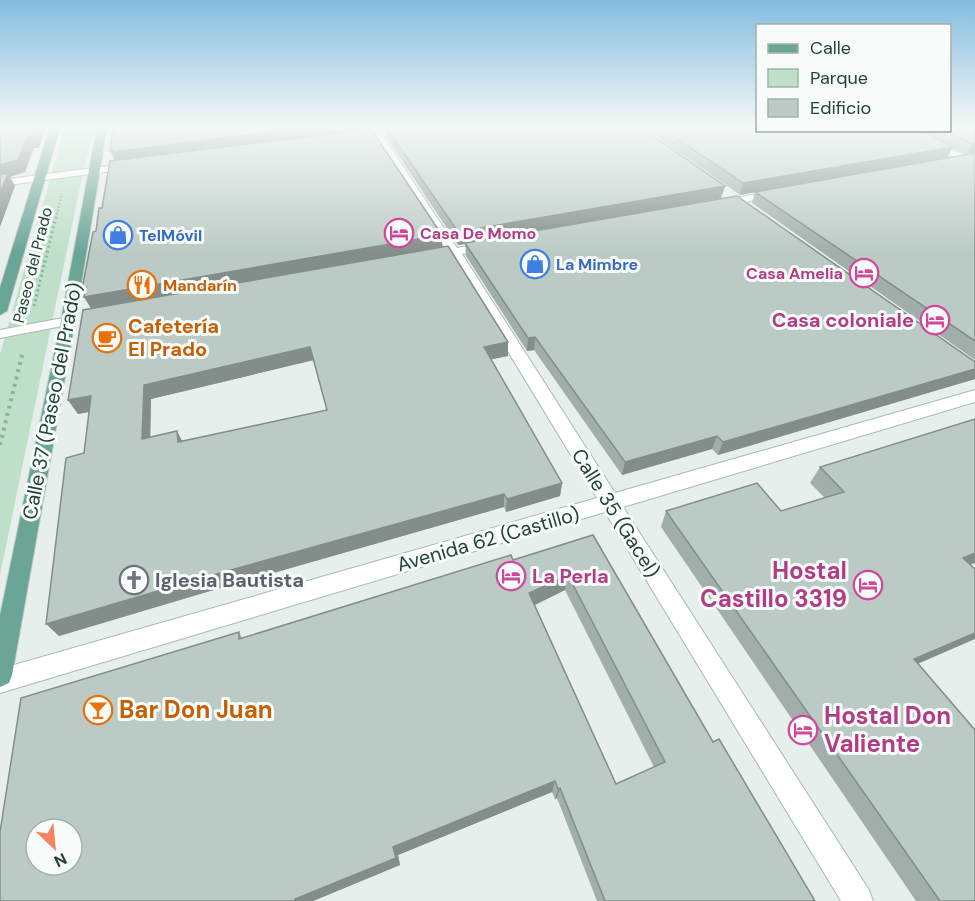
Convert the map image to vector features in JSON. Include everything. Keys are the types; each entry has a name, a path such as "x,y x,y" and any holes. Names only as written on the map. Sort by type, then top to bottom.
{"main road":[{"path":"0,311 42,169"},
{"name":"Calle 37 (Paseo del Prado)","path":"0,675 74,320 93,171"}],"street":[{"path":"0,183 108,169"},
{"name":"Calle 35 (Gacel)","path":"399,169 454,252 858,901"},
{"path":"717,188 755,214"},
{"path":"713,205 793,191"},
{"path":"419,258 501,243"},
{"path":"0,334 74,320"},
{"name":"Avenida 62 (Castillo)","path":"0,681 975,396"}],"path":[{"name":"Paseo del Prado","path":"0,445 68,174"}],"green space":[{"path":"53,169 84,169 0,575 0,354"}],"building":[{"path":"109,169 398,169 442,235 84,297 86,288 82,289 93,232 96,231 99,208 102,208"},
{"path":"415,169 701,169 725,186 458,232"},
{"path":"722,169 824,169 743,183"},
{"path":"884,169 975,169 975,341 755,192"},
{"path":"0,174 8,174 0,193"},
{"path":"737,196 975,362 975,369 723,442 717,436 625,462 535,337 528,338 465,243"},
{"path":"448,246 508,342 484,347 562,483 507,499 504,494 46,624 66,458 84,453 91,396 68,400 83,310","holes":["310,347 327,410 178,442 177,431 142,439 144,385"]},
{"path":"975,419 975,553 963,558 975,569 975,633 914,659 975,730 975,901 940,901 666,511 757,483 781,511 844,492 820,467"},
{"path":"593,535 713,742 719,739 815,901 605,901 560,788 558,789 555,781 393,847 396,858 295,899 295,901 0,901 0,832 21,698 239,632 239,639 511,555 513,560","holes":["568,575 665,762 616,784 529,593"]}],"place":[{"name":"Casa De Momo","path":"399,233"},
{"name":"TelMóvil","path":"118,235"},
{"name":"La Mimbre","path":"535,264"},
{"name":"Casa Amelia","path":"864,273"},
{"name":"Mandarín","path":"142,285"},
{"name":"Casa coloniale","path":"935,320"},
{"name":"Cafetería El Prado","path":"107,338"},
{"name":"La Perla","path":"511,576"},
{"name":"Iglesia Bautista","path":"134,580"},
{"name":"Hostal Castillo 3319","path":"868,585"},
{"name":"Bar Don Juan","path":"98,710"},
{"name":"Hostal Don Valiente","path":"803,730"}]}
